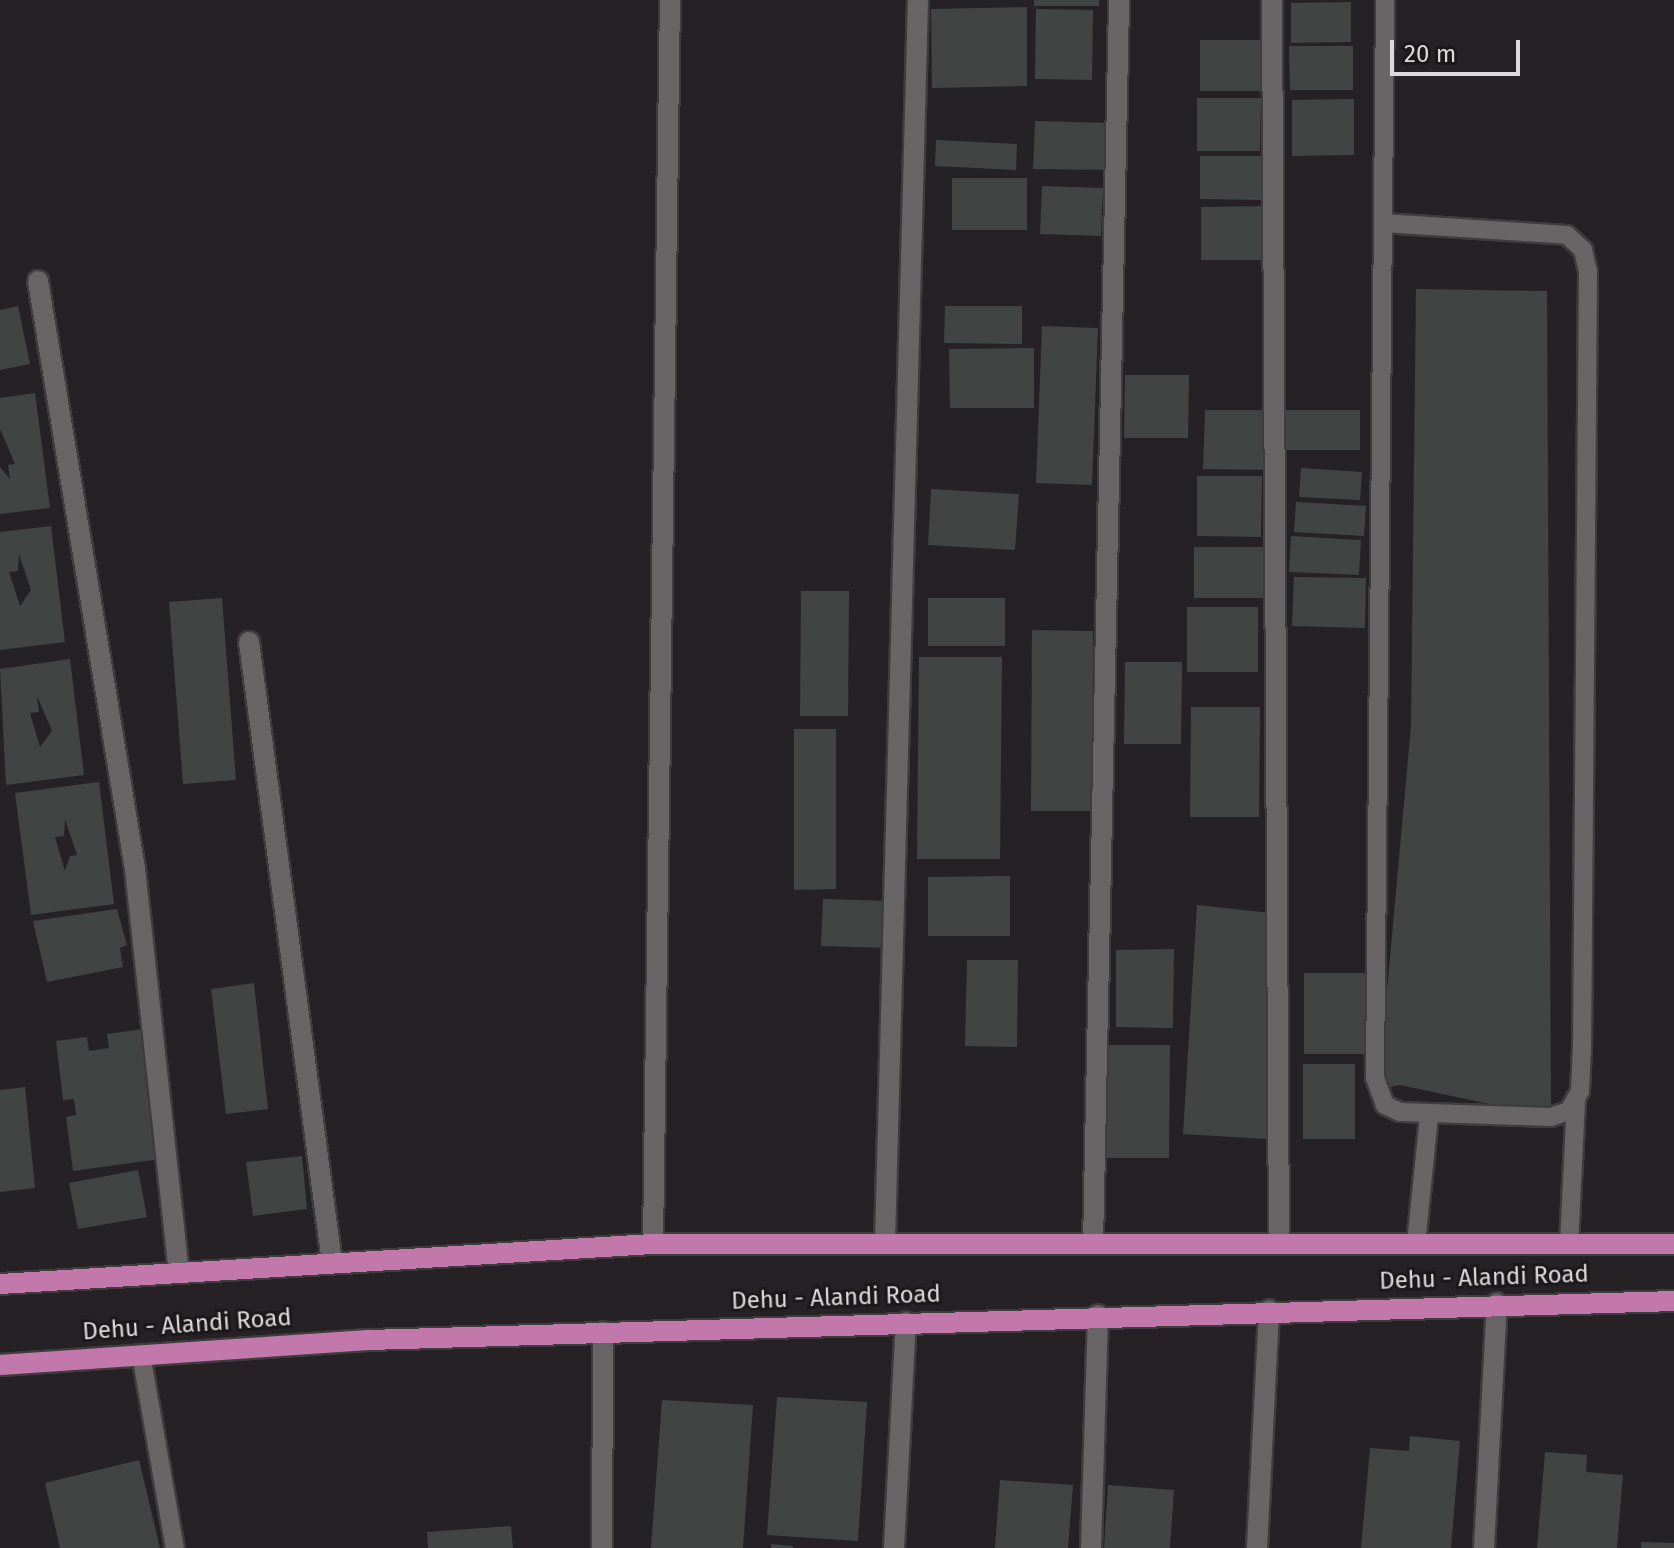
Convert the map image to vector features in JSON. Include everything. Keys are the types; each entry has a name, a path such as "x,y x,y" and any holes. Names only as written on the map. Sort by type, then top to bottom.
{"main road":[{"name":"Dehu - Alandi Road","path":"0,1284 178,1268 653,1244 1674,1244"},
{"name":"Dehu - Alandi Road","path":"0,1365 141,1354 603,1332 1497,1303 1674,1301"}],"street":[{"path":"653,1244 670,0"},
{"path":"885,1242 918,0"},
{"path":"1093,1244 1119,0"},
{"path":"1272,0 1279,1244"},
{"path":"38,281 135,869 178,1268"},
{"path":"249,642 332,1262"},
{"path":"1484,1548 1497,1303"},
{"path":"1257,1548 1269,1310"},
{"path":"1091,1548 1098,1315"},
{"path":"894,1548 906,1322"},
{"path":"602,1548 603,1332"}],"lane":[{"path":"1385,0 1375,1077 1385,1105 1429,1117 1551,1117 1569,1111 1577,1096"},
{"path":"1383,223 1567,235 1583,250 1588,271 1577,1096 1569,1244"},
{"path":"1416,1244 1429,1117"},
{"path":"141,1354 175,1548"}],"building":[{"path":"1034,0 1099,0 1099,6 1034,6"},
{"path":"1351,2 1351,42 1291,43 1291,3"},
{"path":"1027,7 1027,86 932,88 931,9"},
{"path":"1036,9 1093,10 1092,80 1035,79"},
{"path":"1200,40 1262,40 1262,91 1200,91"},
{"path":"1289,46 1353,46 1353,90 1290,90"},
{"path":"1197,98 1261,98 1260,151 1197,151"},
{"path":"1354,99 1354,155 1292,156 1292,100"},
{"path":"1035,121 1110,123 1109,170 1033,169"},
{"path":"936,140 1017,144 1016,170 935,166"},
{"path":"1200,156 1264,156 1263,200 1200,199"},
{"path":"952,178 1027,178 1027,230 952,230"},
{"path":"1042,186 1103,188 1101,236 1040,234"},
{"path":"1268,206 1268,260 1201,260 1201,207"},
{"path":"1416,289 1547,291 1551,1117 1400,1085 1378,1090 1411,726"},
{"path":"18,306 30,364 0,370 0,310"},
{"path":"945,306 1022,306 1022,344 944,343"},
{"path":"1042,326 1098,328 1092,485 1036,483"},
{"path":"1034,348 1034,408 950,408 949,349"},
{"path":"1125,375 1189,375 1188,438 1124,438"},
{"path":"35,393 50,508 0,514 0,467 10,479 8,465 15,464 0,429 0,398"},
{"path":"1205,410 1274,410 1273,470 1203,469"},
{"path":"1285,410 1360,410 1360,450 1285,450"},
{"path":"1301,468 1362,472 1360,500 1299,497"},
{"path":"1197,476 1262,476 1261,537 1197,536"},
{"path":"931,489 1019,494 1015,550 928,545"},
{"path":"1296,502 1366,506 1364,536 1294,532"},
{"path":"51,526 65,642 0,650 0,532","holes":["19,554 31,590 20,606 9,572 18,571"]},
{"path":"1291,536 1361,540 1359,575 1289,572"},
{"path":"1194,547 1264,547 1263,598 1194,598"},
{"path":"1294,577 1366,578 1365,628 1292,626"},
{"path":"801,591 849,591 848,716 800,716"},
{"path":"222,598 236,780 183,784 169,602"},
{"path":"928,598 1005,598 1005,646 928,646"},
{"path":"1187,607 1258,607 1258,672 1187,672"},
{"path":"1032,630 1093,631 1092,811 1031,811"},
{"path":"919,657 1002,657 1000,859 917,859"},
{"path":"70,659 84,775 6,785 0,669","holes":["37,696 52,731 40,747 30,713 39,712"]},
{"path":"1125,662 1182,662 1181,744 1124,744"},
{"path":"1191,707 1260,707 1259,817 1190,817"},
{"path":"794,729 836,729 836,889 794,890"},
{"path":"99,782 114,904 31,915 15,793","holes":["65,819 77,855 70,856 65,871 55,837 64,836"]},
{"path":"1010,876 1010,936 928,936 928,877"},
{"path":"823,899 891,901 890,948 821,946"},
{"path":"1197,905 1271,913 1266,1139 1183,1134"},
{"path":"117,909 127,945 120,948 123,967 47,982 33,921"},
{"path":"1174,949 1173,1028 1116,1027 1116,950"},
{"path":"967,960 1018,960 1017,1047 965,1046"},
{"path":"1304,973 1366,973 1365,1054 1304,1054"},
{"path":"254,983 268,1109 226,1114 211,989"},
{"path":"143,1029 160,1159 73,1171 66,1117 76,1115 74,1099 63,1100 56,1041 87,1037 89,1051 109,1048 107,1034"},
{"path":"1106,1045 1170,1045 1169,1158 1105,1158"},
{"path":"1303,1064 1355,1064 1355,1139 1303,1139"},
{"path":"25,1087 35,1188 0,1192 0,1090"},
{"path":"302,1156 307,1209 253,1216 246,1162"},
{"path":"138,1170 147,1217 78,1229 69,1183"},
{"path":"777,1397 867,1402 858,1541 767,1535"},
{"path":"662,1400 753,1405 743,1548 651,1548"},
{"path":"1410,1436 1460,1441 1451,1548 1361,1548 1370,1448 1409,1451"},
{"path":"1545,1452 1587,1455 1586,1472 1623,1475 1617,1548 1537,1548"},
{"path":"139,1460 160,1548 60,1548 45,1483"},
{"path":"1000,1480 1073,1485 1068,1548 995,1548"},
{"path":"1108,1485 1174,1490 1170,1548 1104,1548"},
{"path":"511,1526 513,1548 428,1548 427,1532"},
{"path":"1641,1542 1674,1543 1674,1548 1641,1548"},
{"path":"771,1544 793,1546 793,1548 771,1548"}]}
